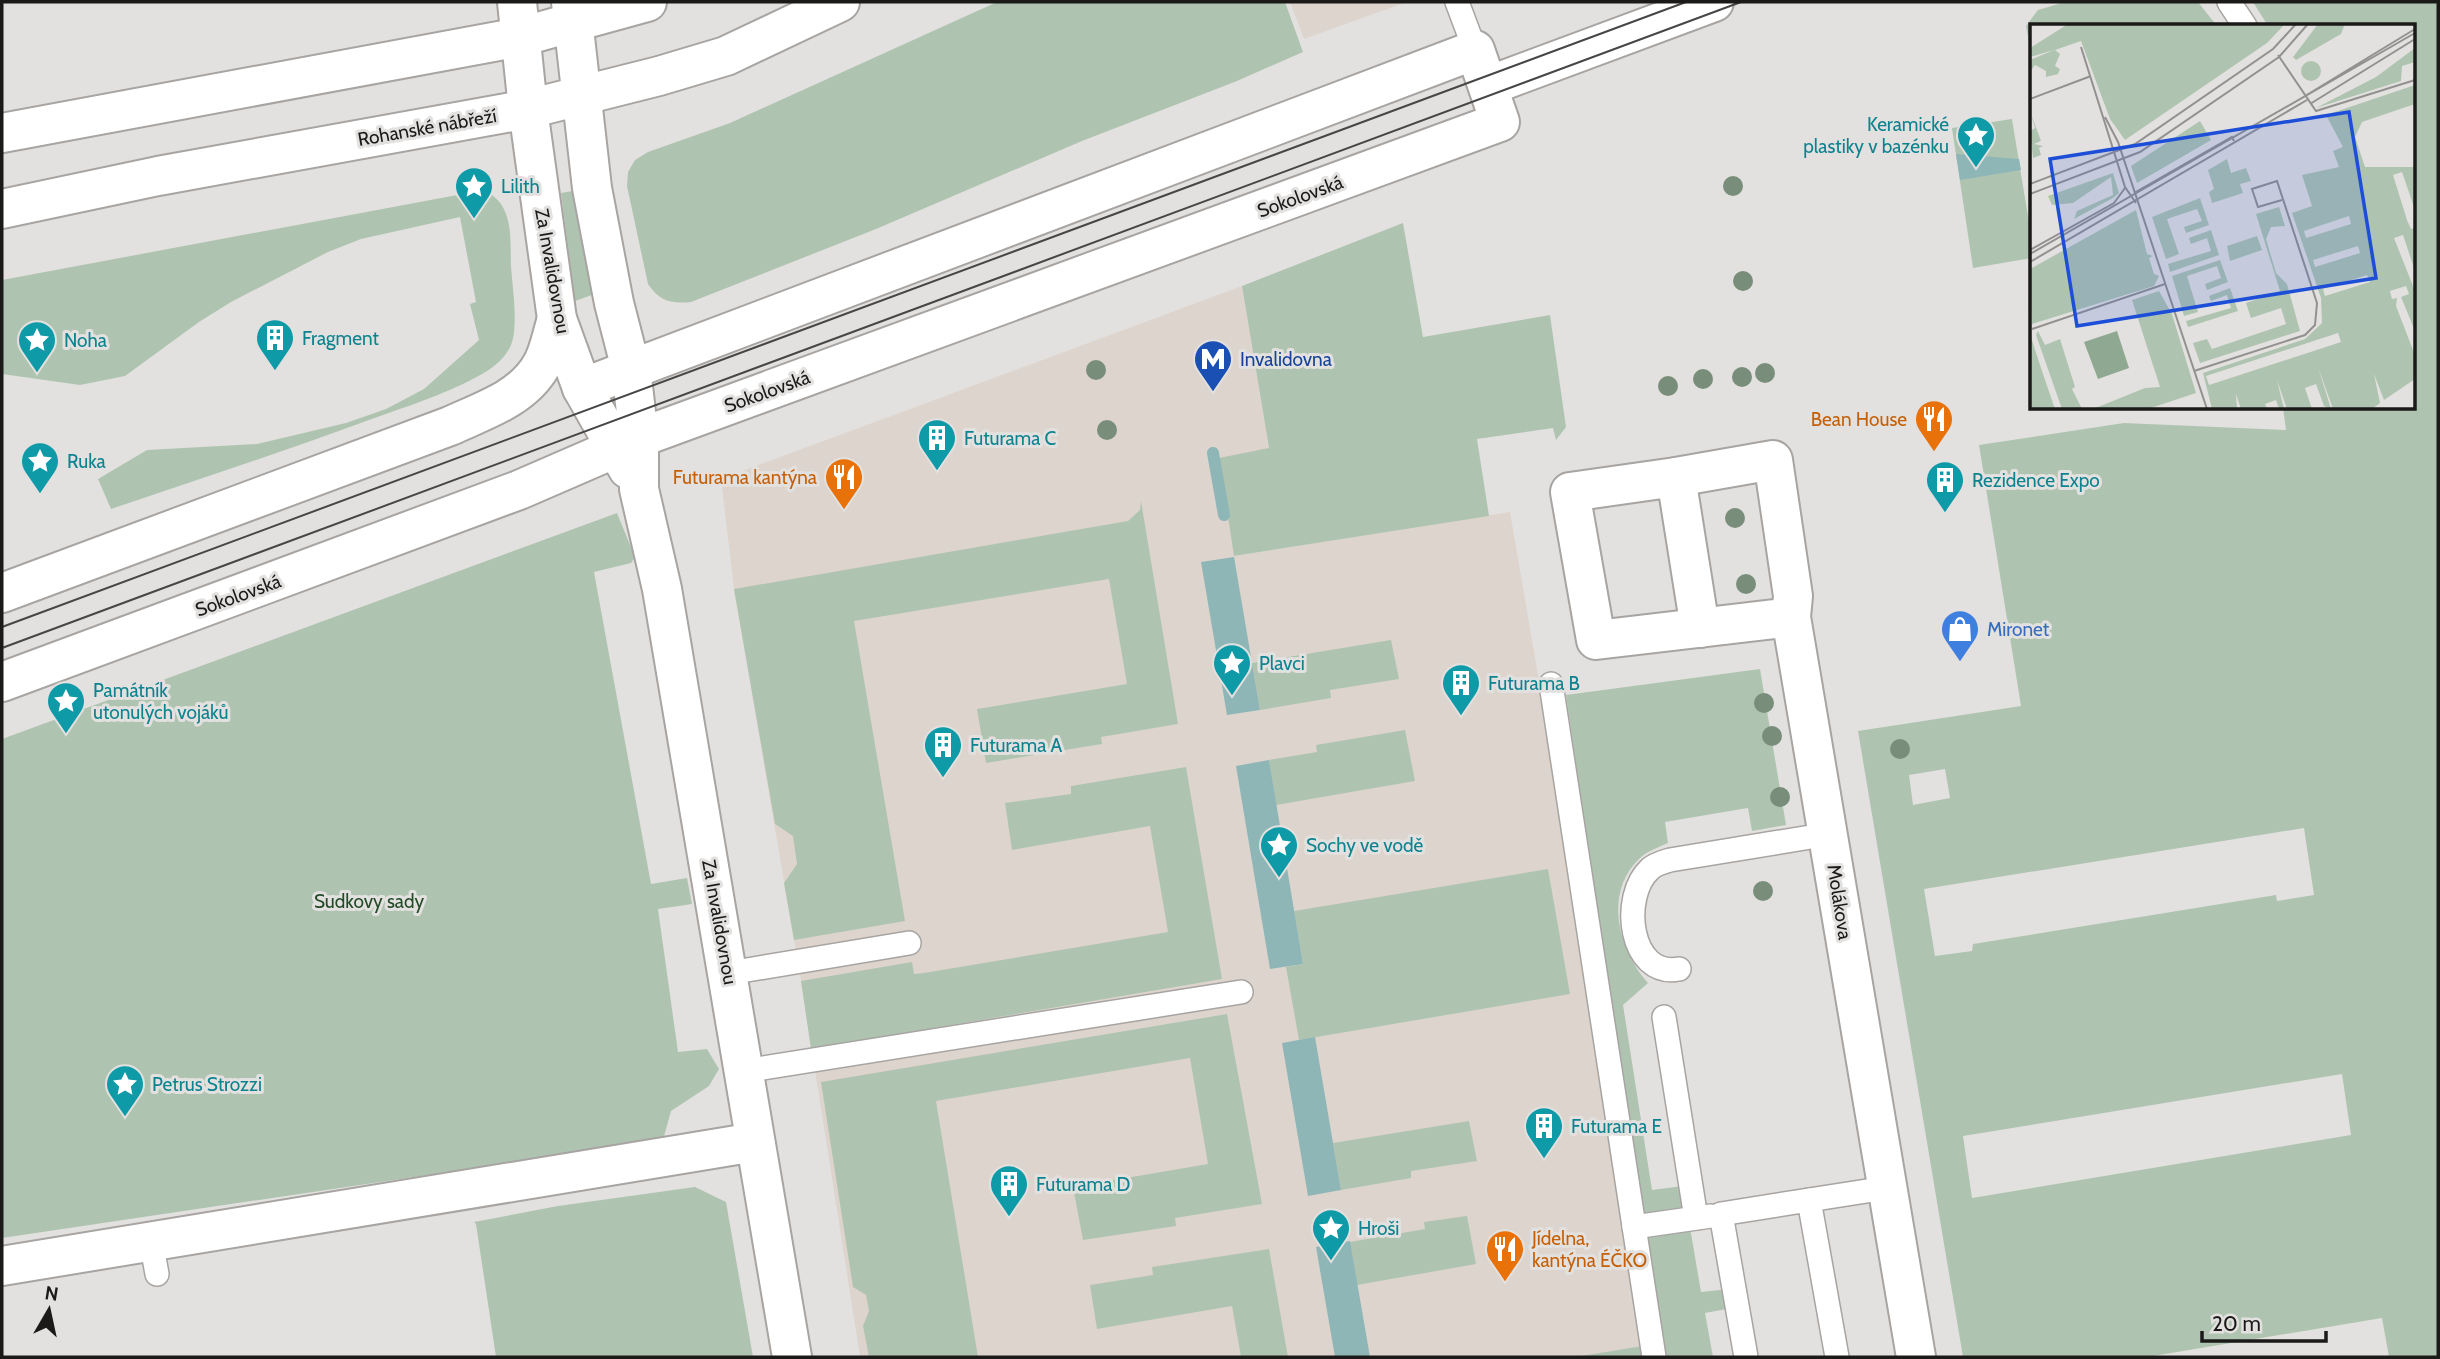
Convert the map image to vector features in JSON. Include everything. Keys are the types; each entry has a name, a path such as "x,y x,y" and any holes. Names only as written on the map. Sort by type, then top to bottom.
{"street":[{"path":"2,133 519,19 647,2"},
{"name":"Rohanské nábřeží","path":"2,209 158,176 528,109 726,56 840,2"},
{"path":"1488,86 1714,2"},
{"name":"Za Invalidovnou","path":"572,12 594,199 614,303 631,369 627,443 662,589 792,1357"},
{"name":"Za Invalidovnou","path":"519,19 528,109 558,319 582,388 627,443"},
{"path":"582,388 1475,50"},
{"name":"Sokolovská","path":"2,682 519,490 627,443 1500,122 1475,50"},
{"path":"2,593 450,426 509,398 524,387 541,366 558,319"},
{"name":"Molákova","path":"1791,618 1596,640 1570,492 1773,460 1793,596 1791,618 1916,1357"},
{"path":"1676,477 1700,628"},
{"path":"2,1266 154,1258 754,1142"}],"lane":[{"path":"1457,2 1475,50"},
{"path":"2229,2 2244,24"},
{"path":"1551,684 1654,1357"},
{"path":"1679,969 1668,971 1654,966 1640,949 1633,926 1632,903 1639,884 1651,868 1670,860 1829,834"},
{"path":"729,973 909,943"},
{"path":"744,1071 1241,992"},
{"path":"1664,1017 1696,1218"},
{"path":"1634,1227 1886,1188"},
{"path":"1809,1200 1837,1357"},
{"path":"1721,1214 1746,1357"}],"shaded area":[{"path":"1290,2 1407,2 1304,39"},
{"path":"1242,286 1269,449 1234,556 1510,512 1542,698 1566,695 1663,1357 860,1357 801,981 734,589 721,479"}],"green space":[{"path":"997,2 1285,2 1303,52 1237,81 1082,141 876,229 691,302 666,300 652,290 648,284 627,186 628,172 635,160 648,152 730,123"},
{"path":"2065,2 2198,2 2215,24 2030,24 2030,47 2026,26 2038,10"},
{"path":"2253,2 2438,2 2438,1357 2389,1357 2382,1318 2147,1357 1963,1357 1858,731 2021,706 1979,445 2124,423 2286,430 2283,410 2416,410 2416,24 2267,24","holes":["1945,769 1950,798 1913,805 1909,775","2304,828 2314,895 2277,901 2276,895 1973,944 1972,951 1935,956 1924,889","2342,1074 2351,1135 1972,1198 1963,1136"]},
{"path":"2012,119 2030,229 2030,258 1973,268 1952,128"},
{"path":"484,190 501,204 510,232 514,308 512,341 505,355 489,370 424,400 111,509 98,479 147,450 257,444 346,423 386,409 424,389 479,340 470,304 476,302 460,217 361,239 328,252 231,302 125,376 80,385 2,374 2,280"},
{"path":"573,191 592,295 575,301 561,193"},
{"path":"1403,223 1423,337 1550,315 1566,427 1556,440 1553,428 1477,439 1489,516 1234,556 1219,458 1269,448 1242,286"},
{"path":"1141,501 1178,724 1101,737 1102,744 986,763 977,709 1127,684 1109,579 854,621 905,921 794,940 784,883 797,864 793,836 775,824 734,589 1128,521 1140,510"},
{"name":"Sudkovy sady","path":"617,513 635,557 631,563 594,572 651,884 687,878 692,904 658,909 678,1052 707,1049 719,1069 709,1086 671,1111 663,1140 2,1238 2,739"},
{"path":"1391,640 1399,679 1330,690 1331,698 1260,710 1252,663"},
{"path":"1760,669 1786,825 1752,831 1748,808 1665,822 1668,843 1639,859 1628,873 1618,905 1619,922 1629,955 1648,983 1623,1005 1652,1190 1683,1186 1701,1292 1729,1289 1732,1308 1705,1313 1713,1357 1575,1357 1661,1343 1566,695"},
{"path":"1405,730 1415,781 1276,805 1269,760 1317,752 1316,745"},
{"path":"1186,767 1222,979 811,1049 801,981 912,962 914,974 924,973 1168,932 1150,826 1012,850 1005,803 1071,794 1071,786"},
{"path":"1548,869 1570,994 1299,1040 1286,967 1303,964 1294,911"},
{"path":"1227,1014 1262,1204 1175,1218 1176,1226 1083,1240 1073,1187 1208,1164 1190,1058 936,1101 978,1357 869,1357 863,1326 869,1311 866,1295 853,1287 821,1082"},
{"path":"1469,1121 1477,1161 1411,1171 1411,1178 1341,1190 1333,1143"},
{"path":"695,1187 726,1202 753,1357 496,1357 474,1222 558,1206"},
{"path":"1467,1216 1476,1264 1357,1285 1350,1242 1425,1229 1424,1222"},
{"path":"1269,1249 1288,1357 1241,1357 1232,1306 1097,1329 1090,1285 1153,1275 1152,1267"}],"water":[{"path":"1956,154 2019,159 2021,170 1960,180"},
{"path":"1234,557 1260,710 1227,715 1201,562"},
{"path":"1269,760 1303,964 1270,969 1236,766"},
{"path":"1315,1037 1341,1190 1308,1196 1282,1043"},
{"path":"1350,1241 1370,1357 1335,1357 1316,1247"}],"waterway":[{"path":"1213,453 1224,515"}],"tram line":[{"path":"2,627 1686,2"},
{"path":"2,648 1741,2"}],"place":[{"name":"Keramické plastiky v bazénku","path":"1976,169"},
{"name":"Lilith","path":"474,220"},
{"name":"Fragment","path":"275,372"},
{"name":"Noha","path":"37,374"},
{"name":"Invalidovna","path":"1213,393"},
{"name":"Bean House","path":"1934,453"},
{"name":"Futurama C","path":"937,472"},
{"name":"Ruka","path":"40,495"},
{"name":"Futurama kantýna","path":"844,511"},
{"name":"Rezidence Expo","path":"1945,514"},
{"name":"Mironet","path":"1960,663"},
{"name":"Plavci","path":"1232,697"},
{"name":"Futurama B","path":"1461,717"},
{"name":"Památník utonulých vojáků","path":"66,735"},
{"name":"Futurama A","path":"943,779"},
{"name":"Sochy ve vodě","path":"1279,879"},
{"name":"Petrus Strozzi","path":"125,1118"},
{"name":"Futurama E","path":"1544,1160"},
{"name":"Futurama D","path":"1009,1218"},
{"name":"Hroši","path":"1331,1262"},
{"name":"Jídelna, kantýna ÉČKO","path":"1505,1283"}]}
